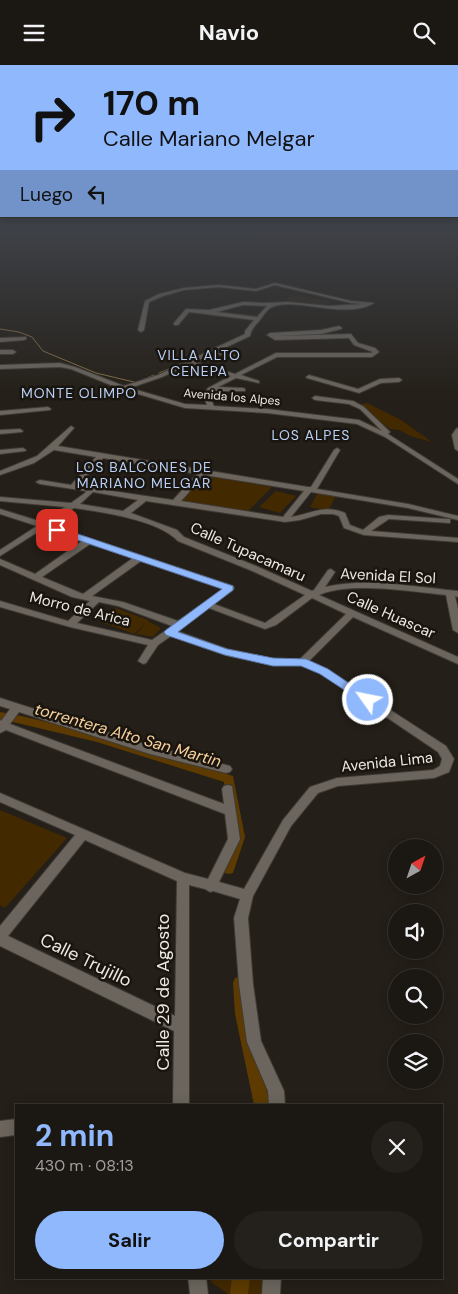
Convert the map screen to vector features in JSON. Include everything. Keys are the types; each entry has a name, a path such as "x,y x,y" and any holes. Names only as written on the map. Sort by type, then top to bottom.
{"street":[{"path":"141,330 147,301 184,289 219,286 256,290 279,285 323,296 372,303 360,307 329,308 288,303 243,303 209,312"},
{"path":"136,382 145,381 215,352 248,335 248,331 267,308 279,304"},
{"path":"176,324 188,310 258,319"},
{"path":"211,407 206,395 210,389 276,355 372,355 376,352 373,349 356,343 351,337 275,338 270,335 320,332 339,328"},
{"path":"124,388 248,331"},
{"path":"0,340 24,338"},
{"path":"0,352 13,351"},
{"path":"215,352 234,357"},
{"path":"190,362 257,382"},
{"name":"Avenida los Alpes","path":"0,367 53,364 67,366 124,388 185,406 267,411 366,424 388,436 458,482"},
{"path":"309,377 359,391 380,381 399,380"},
{"path":"330,389 337,385"},
{"path":"210,389 243,390"},
{"path":"322,394 315,398 351,402 362,408 390,435 388,436"},
{"path":"0,413 48,409"},
{"name":"Avenida los Alpes","path":"348,421 357,424 458,487"},
{"path":"0,473 32,463 54,448 71,428"},
{"path":"458,430 454,435 458,449"},
{"path":"0,432 20,431"},
{"path":"54,448 408,507 458,520"},
{"path":"0,452 23,450"},
{"path":"285,520 311,490 337,450"},
{"path":"73,487 101,456"},
{"path":"175,503 202,473"},
{"path":"40,482 285,520 302,519 322,511 333,512 342,515 350,529 364,533 458,540"},
{"path":"0,554 73,505 88,494 90,490"},
{"name":"Calle Tupacamaru","path":"0,499 73,505 125,514 174,531 181,539 315,593"},
{"path":"125,514 145,499"},
{"path":"0,511 230,588 154,643 143,661"},
{"path":"364,533 382,519 388,517 458,520"},
{"path":"36,578 88,541"},
{"path":"84,597 139,558"},
{"path":"0,562 84,597 120,604 179,625"},
{"path":"207,603 265,626 273,623 315,593 331,572"},
{"name":"Avenida El Sol","path":"315,593 344,587 454,593"},
{"name":"Calle Huascar","path":"315,593 351,614 458,661"},
{"path":"454,593 458,630"},
{"path":"70,624 96,600"},
{"name":"Morro de Arica","path":"0,604 70,624 154,643"},
{"path":"302,662 351,614"},
{"name":"Avenida Lima","path":"170,632 225,652 273,662 302,662 324,671 446,753 448,764 440,772 434,774 337,782 314,790 287,823 247,895"},
{"path":"0,702 150,750 226,769"},
{"path":"16,708 1,726 231,811"},
{"path":"210,887 234,839 228,789"},
{"path":"0,797 182,878 210,887 247,895 241,918 246,984 254,1042 276,1091 277,1104"},
{"path":"0,937 83,834"},
{"name":"Calle 29 de Agosto","path":"182,878 182,1104"},
{"name":"Calle Trujillo","path":"0,937 182,1027"},
{"path":"197,1279 199,1294"},
{"path":"271,1294 272,1279"}],"shaded area":[{"path":"291,295 331,301 326,307 284,302"},
{"path":"367,403 401,420 432,442 413,437 399,430 390,429 359,405"},
{"path":"203,475 272,487 248,511 180,501"},
{"path":"276,491 296,496 280,513 259,507"},
{"path":"318,492 336,496 328,511 310,507"},
{"path":"116,608 148,620 161,628 153,637 136,634 147,622 134,634 101,622"},
{"path":"0,810 67,838 5,908 0,905"},
{"path":"212,1279 262,1279 262,1294 228,1294 211,1282"}],"waterway":[{"path":"0,329 19,332 32,337 43,351 96,373 134,382"},
{"path":"159,373 188,361"},
{"path":"142,380 154,375"},
{"name":"torrentera Alto San Martin","path":"17,719 98,738 229,779 239,837 229,869"},
{"name":"torrentera Alto San Martin","path":"240,983 242,1014 262,1104"},
{"name":"torrentera Alto San Martin","path":"239,1294 241,1279"}],"district":[{"name":"VILLA ALTO CENEPA","path":"199,363"},
{"name":"MONTE OLIMPO","path":"79,393"},
{"name":"LOS ALPES","path":"311,435"},
{"name":"LOS BALCONES DE MARIANO MELGAR","path":"144,476"}],"route":[{"path":"57,530 230,588 207,603 170,632 225,652 273,662 302,662 324,671 368,700"}]}
